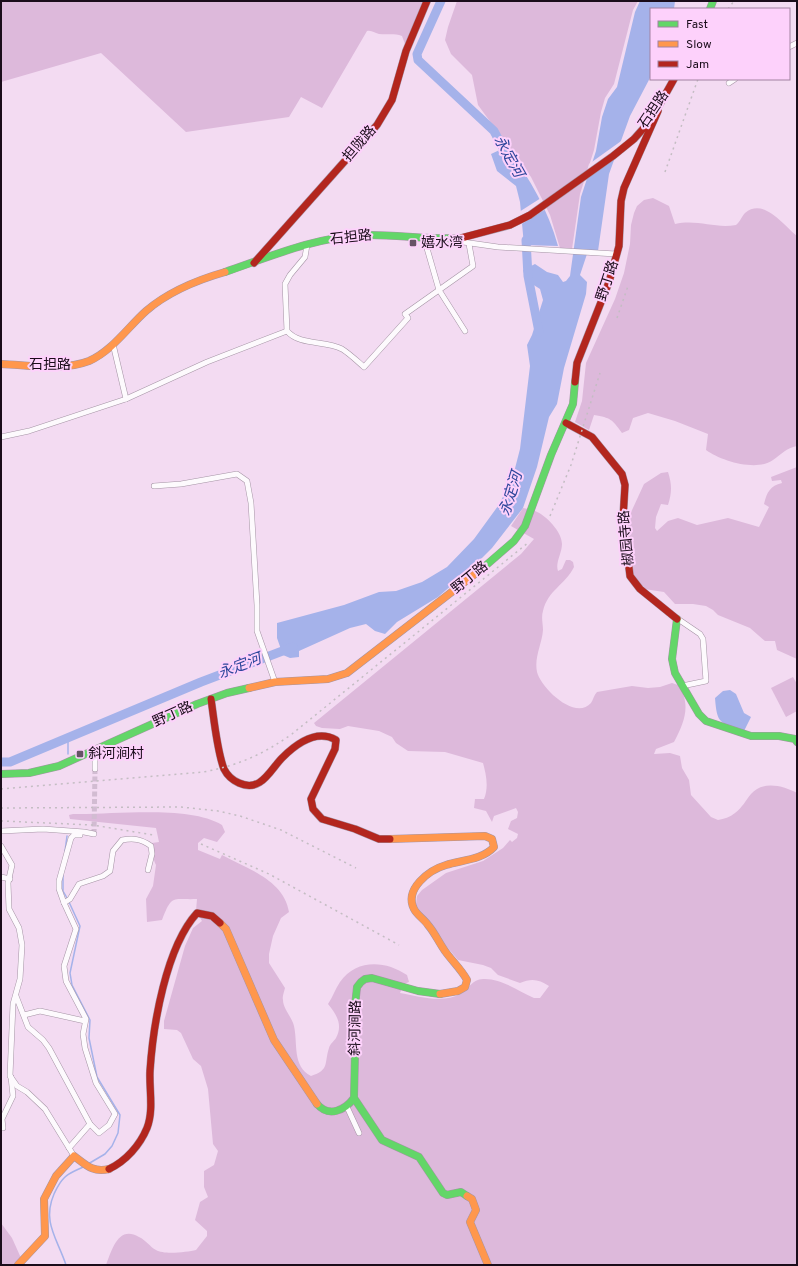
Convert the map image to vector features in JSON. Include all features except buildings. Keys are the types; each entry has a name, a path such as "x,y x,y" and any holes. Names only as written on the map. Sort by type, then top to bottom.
{"street":[{"name":"担陇路","path":"254,263 376,125 392,100 406,51 427,1"},
{"name":"石担路","path":"1,364 55,366 78,365 100,355 147,310 173,292 188,284 308,245 344,237 364,235 443,239 477,236 510,225 530,215 613,156 634,139 651,120 673,80"},
{"path":"729,83 734,80"},
{"name":"野丁路","path":"1,774 44,770 95,751 227,693 275,682 328,679 347,673 482,569 514,541 525,526 551,455 573,404 577,362 609,282 619,246 621,201 624,188 638,153 656,121 659,108"},
{"path":"424,238 439,290 464,331"},
{"path":"443,239 469,244 512,248 607,255 616,254"},
{"path":"308,245 305,257 290,275 285,284 287,331 293,338 323,343 342,349 364,367 408,318 405,314 473,266 469,244"},
{"path":"1,437 30,431 126,399 207,362 287,331"},
{"path":"113,344 126,399"},
{"name":"椒园寺路","path":"566,423 592,437 622,474 625,485 623,519 630,576 640,589 678,619"},
{"path":"154,486 181,484 237,474 247,481 251,503 257,605 257,631 275,682"},
{"path":"682,686 706,682 703,639 700,634 678,619 672,659 675,674 682,686 699,714 706,721 751,736 779,736 795,739 797,742"},
{"name":"斜河涧路","path":"211,699 224,770 234,781 246,786 259,783 282,758 299,745 317,736 328,736 336,740 335,749 315,789 311,805 315,813 322,819 355,829 379,839 485,836 493,841 492,850 486,855 458,860 440,866 417,883 412,891 414,910 428,924 444,950 463,973 467,980 465,987 455,992 438,994 408,989 369,978 363,980 357,987 353,1024 355,1071 354,1098"},
{"path":"95,751 95,769"},
{"path":"1,831 43,829 84,832 92,835 74,834 71,838 62,864 59,889 67,901 76,929 64,966 66,981 86,1019 83,1034 87,1055 96,1083 115,1114 109,1125 99,1133 90,1124 49,1048 28,1026 16,996"},
{"path":"67,901 79,884 103,876 110,871 113,851 122,840 134,838 144,840 151,846 152,854 148,870"},
{"path":"1,846 12,865 8,883 10,910 19,928 22,945 20,979 13,1004 10,1076 13,1096 2,1119 4,1128"},
{"path":"1,877 10,879"},
{"path":"10,1076 16,1086 27,1092 45,1109 74,1156 92,1170 102,1171 114,1168 134,1150 147,1127 150,1107 151,1051 161,1001 175,948 188,921 197,913 212,916 226,929 274,1040 311,1098 320,1108 331,1112 347,1107 354,1098 382,1140 409,1151 419,1157 443,1193 447,1195 461,1192 472,1199 476,1210 470,1222 482,1258 488,1265"},
{"path":"24,1015 40,1011 85,1022"},
{"path":"347,1107 359,1133"},
{"path":"69,1148 90,1124"},
{"path":"18,1265 45,1236 44,1199 56,1176 74,1156"}],"shaded area":[{"path":"1,1 423,1 405,44 402,36 394,34 379,34 372,31 367,31 322,108 301,97 289,117 186,132 101,53 1,82"},
{"path":"457,1 638,1 633,10 614,84 605,98 601,112 594,150 580,194 572,249 560,248 550,215 531,177 478,105 472,75 451,54 445,40"},
{"path":"653,198 669,206 675,224 691,223 721,226 736,225 745,213 752,209 759,208 780,220 797,236 797,446 787,450 773,460 758,465 749,465 739,464 721,458 706,450 708,434 675,421 648,413 633,418 629,430 622,433 611,420 600,416 594,415 589,430 575,422 582,401 586,363 615,299 624,273 634,213 637,206 644,200"},
{"path":"797,467 797,659 777,650 775,641 765,641 750,628 718,615 706,606 675,604 664,592 644,589 632,572 627,521 644,484 661,473 668,472 671,485 670,496 668,505 661,504 656,517 655,528 657,531 668,521 678,518 697,525 728,518 759,527 769,507 764,504 766,496 772,488 782,483 781,480 772,481 771,477"},
{"path":"523,508 534,510 544,516 553,524 559,534 562,544 557,565 558,571 562,569 566,560 573,562 574,567 566,579 549,598 542,613 543,630 536,666 540,679 552,694 568,705 576,708 584,707 591,703 597,692 632,686 648,688 660,687 672,683 678,685 685,699 686,706 681,728 674,742 656,749 654,754 670,753 680,756 682,768 689,780 691,795 711,817 718,820 731,816 740,809 751,794 761,787 774,786 786,788 797,793 797,1265 106,1265 117,1241 126,1234 132,1234 141,1238 160,1252 170,1253 196,1250 207,1236 207,1231 195,1220 200,1202 208,1197 204,1187 204,1171 214,1165 218,1151 213,1144 208,1089 201,1066 193,1059 181,1033 177,1030 164,1029 164,1021 185,946 193,928 202,921 196,911 197,899 178,899 171,902 162,920 147,922 146,899 153,886 156,865 152,843 159,842 156,828 70,819 69,815 150,812 171,813 208,819 222,825 225,832 217,842 204,838 198,843 198,850 220,859 222,855 253,871 272,884 286,901 289,912 281,918 273,936 269,954 269,963 285,988 283,1003 294,1026 298,1061 305,1072 311,1076 317,1074 324,1068 331,1044 336,1038 339,1029 338,1020 328,1004 340,982 354,969 371,964 390,967 407,975 409,982 404,984 400,993 438,999 453,997 460,994 473,982 479,979 490,979 503,983 534,998 540,998 549,986 535,980 528,980 520,983 498,975 491,968 483,965 458,960 442,941 430,922 418,913 416,904 417,896 422,890 446,873 483,861 503,848 510,840 512,842 517,838 518,834 508,829 511,821 517,818 518,812 516,808 494,816 492,822 486,811 474,808 475,799 484,799 486,794 486,781 483,763 445,752 408,751 396,743 392,737 379,731 348,726 340,729 322,728 316,726 314,723 521,554 534,539 511,526"},
{"path":"793,677 797,684 797,711 786,717 771,688"},
{"path":"1,1223 12,1238 21,1258 14,1265 1,1265"}],"water":[{"path":"640,1 675,1 674,8 650,8 650,78 630,116 609,174 598,251 588,251 580,275 587,282 586,294 564,368 557,404 549,417 537,467 523,508 492,548 475,565 438,597 397,622 385,634 375,631 366,624 350,628 299,651 299,657 290,658 283,655 277,638 277,623 344,605 379,592 396,591 422,582 447,567 474,539 498,506 512,480 520,449 530,366 527,345 532,335 543,300 540,289 526,280 523,270 535,264 547,272 558,275 563,282 570,276 581,197 596,151 602,117 608,99 617,87 635,12"},
{"path":"506,147 537,194 549,219 558,246 524,245 520,202 516,186 497,171 491,154"},
{"path":"730,690 736,694 744,713 751,717 744,731 725,724 721,721 717,713 715,698 723,691"}],"pier":[{"path":"624,139 617,157 584,181 589,164"},
{"path":"541,198 546,209 520,225 519,212"}],"waterway":[{"name":"永定河","path":"441,1 417,54 418,60 494,131 509,159"},
{"name":"永定河","path":"526,240 528,276 539,332"},
{"name":"永定河","path":"1,762 10,762 201,682 293,647"},
{"path":"68,738 68,754"},
{"path":"65,851 67,836"},
{"path":"63,875 63,891 67,898"},
{"path":"69,902 80,926 70,973 72,985 90,1020 89,1038 97,1077 120,1115 118,1133 112,1146 105,1154 88,1164"},
{"path":"66,1265 50,1222 51,1204 54,1194 62,1180 70,1173 83,1167"}],"tunnel":[{"path":"94,834 95,769"}],"railway":[{"path":"729,8 734,1"},
{"path":"665,172 698,80"},
{"path":"617,318 628,286"},
{"path":"550,516 571,465 600,373"},
{"path":"1,789 203,772 239,763 250,758 271,748 292,734 529,542"},
{"path":"1,808 181,807 218,811 240,816 281,830 356,868"},
{"path":"1,821 93,825 153,835"},
{"path":"201,844 269,874 399,945"}],"traffic: fast":[{"path":"710,8 713,1"},
{"path":"225,272 310,244 345,237 375,235 461,238"},
{"path":"484,567 514,541 525,526 551,455 573,404 575,382"},
{"path":"677,619 672,659 675,673 699,714 706,721 751,736 779,736 795,739 797,742"},
{"path":"1,774 29,773 59,766 197,704 227,693 249,688"},
{"path":"317,1104 327,1111 337,1111 346,1106 354,1098 355,1052 353,1025 357,987 361,982 365,979 372,978 418,991 440,994"},
{"path":"354,1098 382,1140 419,1157 443,1193 447,1195 461,1192 467,1196"}],"traffic: slow":[{"path":"1,364 57,367 89,361 97,357 112,345 146,311 173,292 225,272"},
{"path":"249,688 275,682 328,679 347,673 484,567"},
{"path":"390,839 485,836 492,839 494,847 484,855 446,865 432,871 420,881 412,894 412,902 415,911 430,928 467,980 465,987 458,991 440,994"},
{"path":"220,923 226,929 274,1040 317,1104"},
{"path":"18,1265 45,1236 44,1199 56,1176 74,1156 94,1169 109,1169"},
{"path":"467,1196 472,1199 476,1210 470,1222 488,1265"}],"traffic: jam":[{"path":"254,263 377,125 392,100 406,51 427,1"},
{"path":"461,238 510,225 530,215 613,156 634,139 651,120 673,80"},
{"path":"575,382 577,363 609,282 619,246 621,201 624,188 658,111"},
{"path":"566,423 592,437 622,474 625,485 623,519 630,576 640,589 677,619"},
{"path":"211,699 219,753 224,769 232,779 247,785 259,783 269,774 282,758 300,743 314,737 329,737 336,740 335,749 311,799 313,809 322,819 355,829 379,839 390,839"},
{"path":"109,1169 121,1162 132,1152 147,1128 151,1107 150,1071 154,1032 163,988 169,966 177,946 186,928 197,913 212,916 220,923"}],"place":[{"name":"嬉水湾","path":"413,243"},
{"name":"斜河涧村","path":"80,754"}]}
